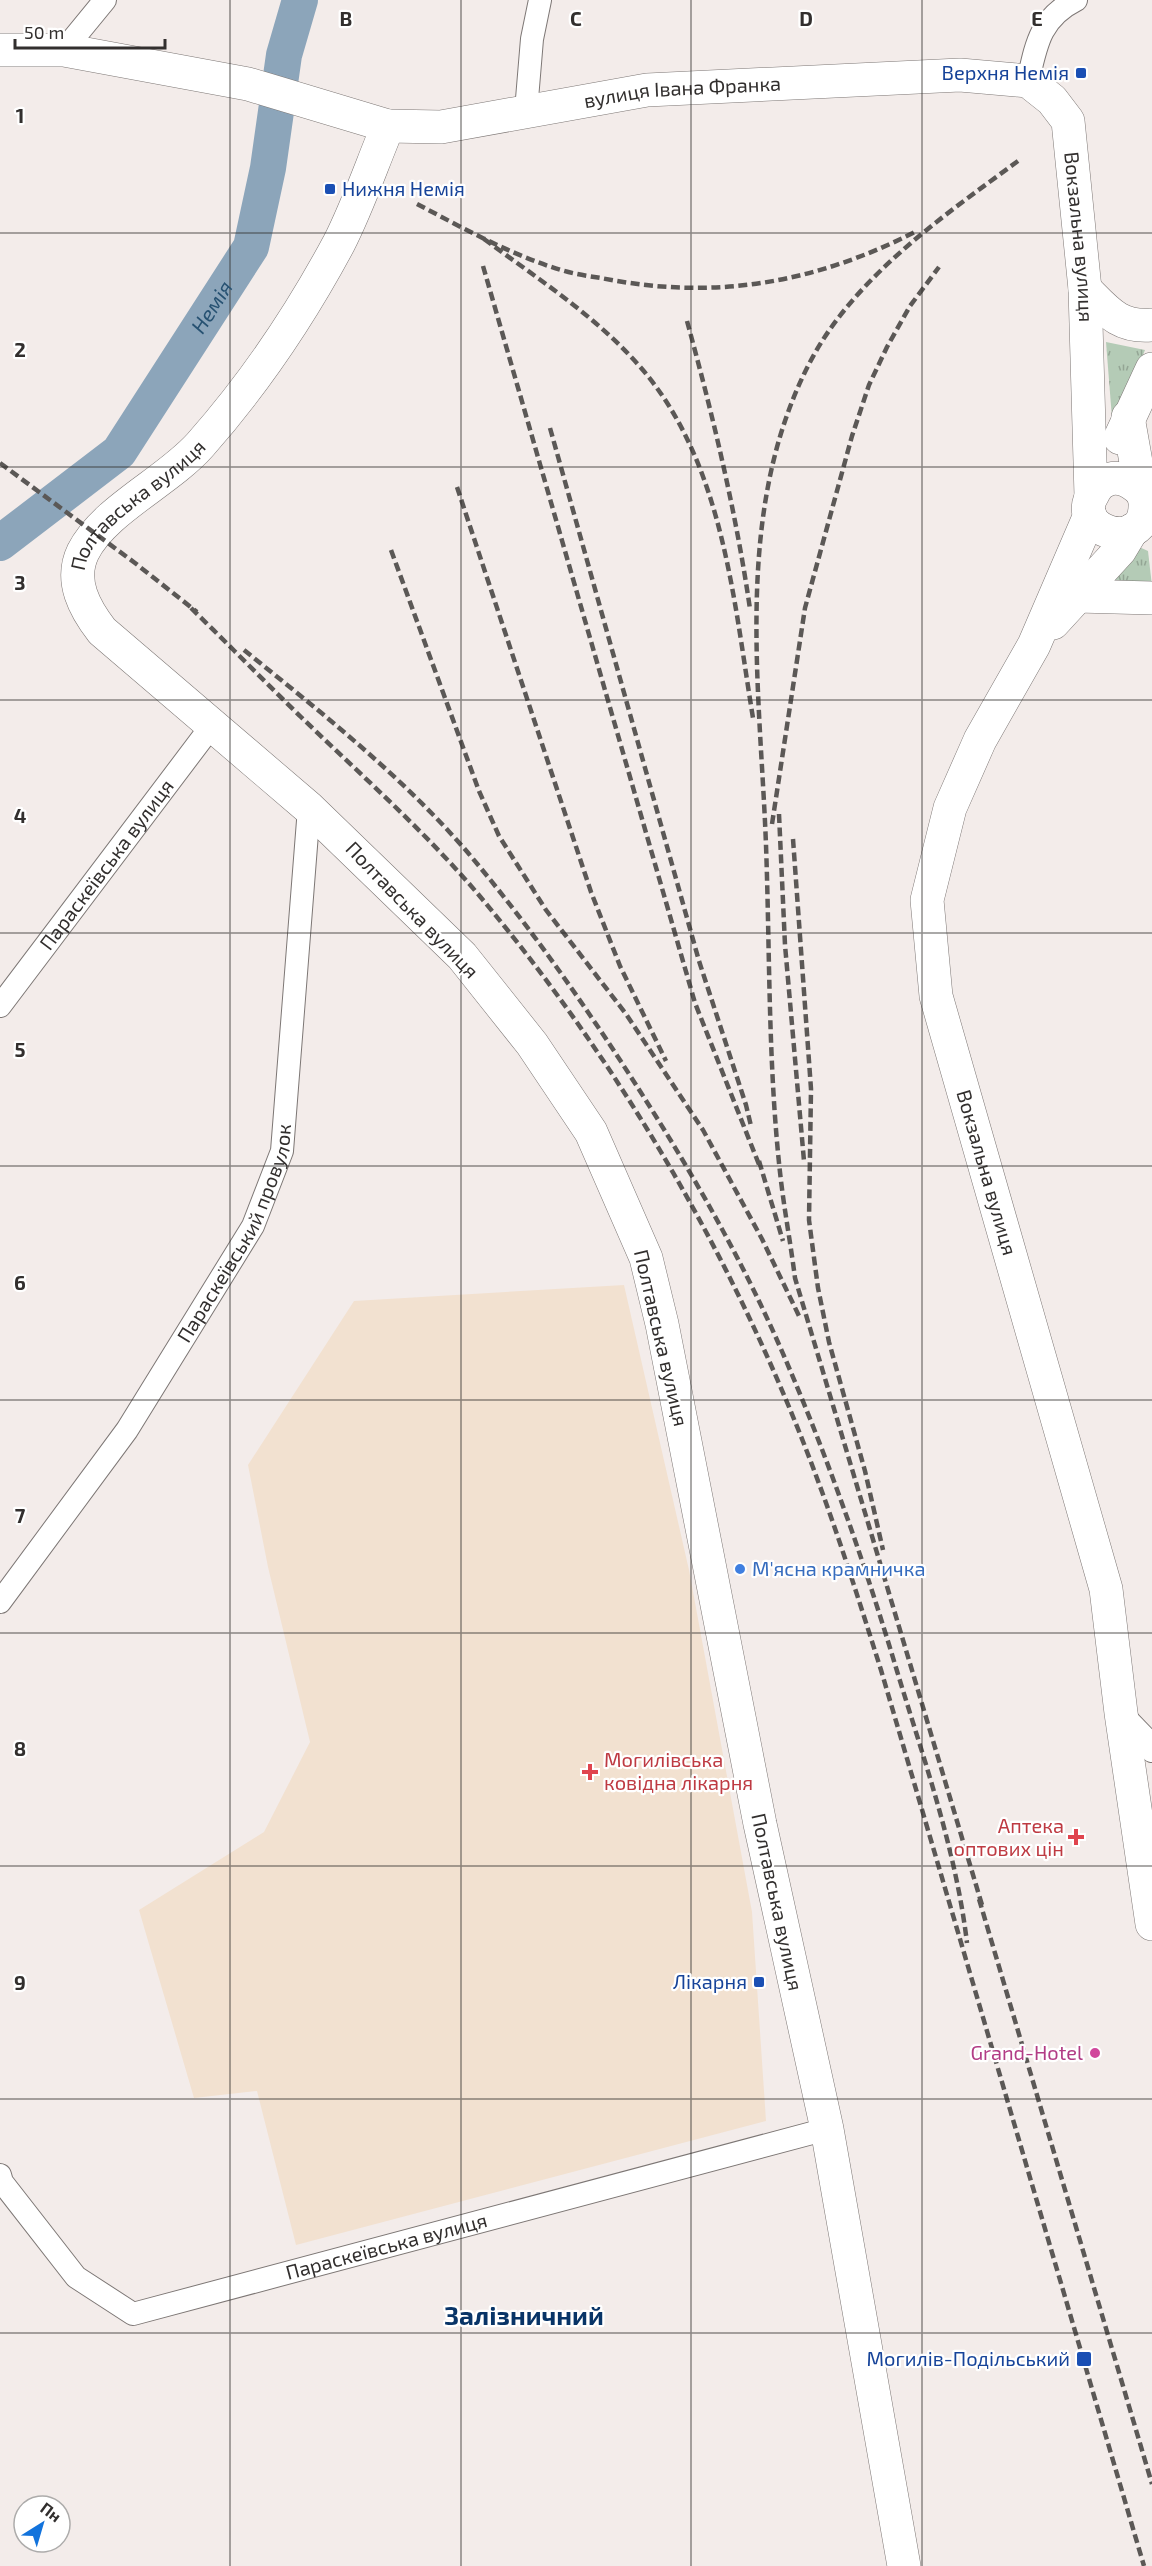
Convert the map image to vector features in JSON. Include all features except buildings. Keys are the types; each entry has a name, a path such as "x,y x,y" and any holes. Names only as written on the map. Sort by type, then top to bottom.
{"main road":[{"name":"вулиця Івана Франка","path":"0,50 64,50 248,84 388,126 441,127 646,90 754,83 960,75 1028,81"},
{"name":"Вокзальна вулиця","path":"1028,81 1052,100 1068,121 1085,289 1088,411 1127,502 1120,550 1034,645"},
{"name":"Полтавська вулиця","path":"388,126 339,242 254,377 199,446 174,470 101,527 90,540 82,555 78,573 80,596 88,613 102,631 309,808 462,956 532,1044 591,1132 646,1258 662,1324 760,1824 827,2129 904,2566"},
{"path":"1085,289 1115,319 1133,325 1152,325"},
{"path":"1127,502 1128,417 1152,369"},
{"name":"Вокзальна вулиця","path":"1088,411 1127,502"},
{"path":"1127,502 1128,417"},
{"name":"Вокзальна вулиця","path":"1127,502 1034,645 980,740 950,808 927,900 936,996 1106,1589 1121,1713 1152,1924"},
{"path":"1077,596 1152,598"}],"street":[{"path":"64,50 105,0"},
{"path":"526,111 532,39 540,0"},
{"path":"1028,81 1037,39 1061,8 1076,0"},
{"name":"Параскеївська вулиця","path":"0,1006 213,724"},
{"name":"Параскеївський провулок","path":"0,1602 127,1430 253,1226 282,1152 309,808"},
{"path":"1121,1713 1146,1739 1152,1751"},
{"name":"Параскеївська вулиця","path":"0,2175 2,2182 76,2277 133,2314 827,2129"}],"shaded area":[{"path":"624,1285 689,1570 752,1912 766,2121 296,2245 257,2091 194,2098 139,1910 264,1832 310,1742 268,1567 248,1465 354,1301"}],"green space":[{"path":"1106,342 1145,350 1113,431"},
{"path":"1137,546 1148,551 1152,586 1103,582"}],"waterway":[{"name":"Немія","path":"0,543 119,452 251,247 268,168 284,55 300,0"}],"railway":[{"path":"982,1905 795,1278 781,1181 774,1097 766,845 757,662 757,600 760,539 769,479 785,421 809,364 827,333 874,277 902,251 959,204 1018,161"},
{"path":"417,204 506,249 561,270 643,285 684,288 764,283 802,275 841,264 917,231"},
{"path":"484,239 570,302 611,337 647,375 673,412 693,452 722,539 753,718"},
{"path":"483,266 695,1003 760,1167"},
{"path":"772,824 805,608 852,436 869,385 887,347 910,306 939,267"},
{"path":"687,321 723,464 750,609"},
{"path":"550,428 699,961 751,1126"},
{"path":"0,463 197,612"},
{"path":"457,487 591,892 620,966 666,1061"},
{"path":"391,550 479,791 499,836 546,910 626,1014 703,1130 762,1239 800,1318"},
{"path":"191,608 395,806 483,900 532,962 624,1092 704,1228 740,1299 774,1371 804,1444 863,1613 1144,2566"},
{"path":"244,650 332,722 417,798 489,878 528,928 618,1057 686,1166 728,1240 784,1356 816,1433 859,1551 938,1806 955,1874 967,1943"},
{"path":"779,814 785,945 804,1161"},
{"path":"793,839 811,1089 809,1220 818,1288 829,1342 865,1471 883,1550"},
{"path":"759,1161 783,1241"},
{"path":"979,1899 1152,2484"}],"place":[{"name":"Верхня Немія","path":"1081,73"},
{"name":"Нижня Немія","path":"330,189"},
{"name":"М'ясна крамничка","path":"740,1569"},
{"name":"Могилівська ковідна лікарня","path":"590,1772"},
{"name":"Аптека оптових цін","path":"1076,1837"},
{"name":"Лікарня","path":"759,1982"},
{"name":"Grand-Hotel","path":"1095,2053"},
{"name":"Могилів-Подільський","path":"1084,2359"}],"district":[{"name":"Залізничний","path":"524,2316"}]}
